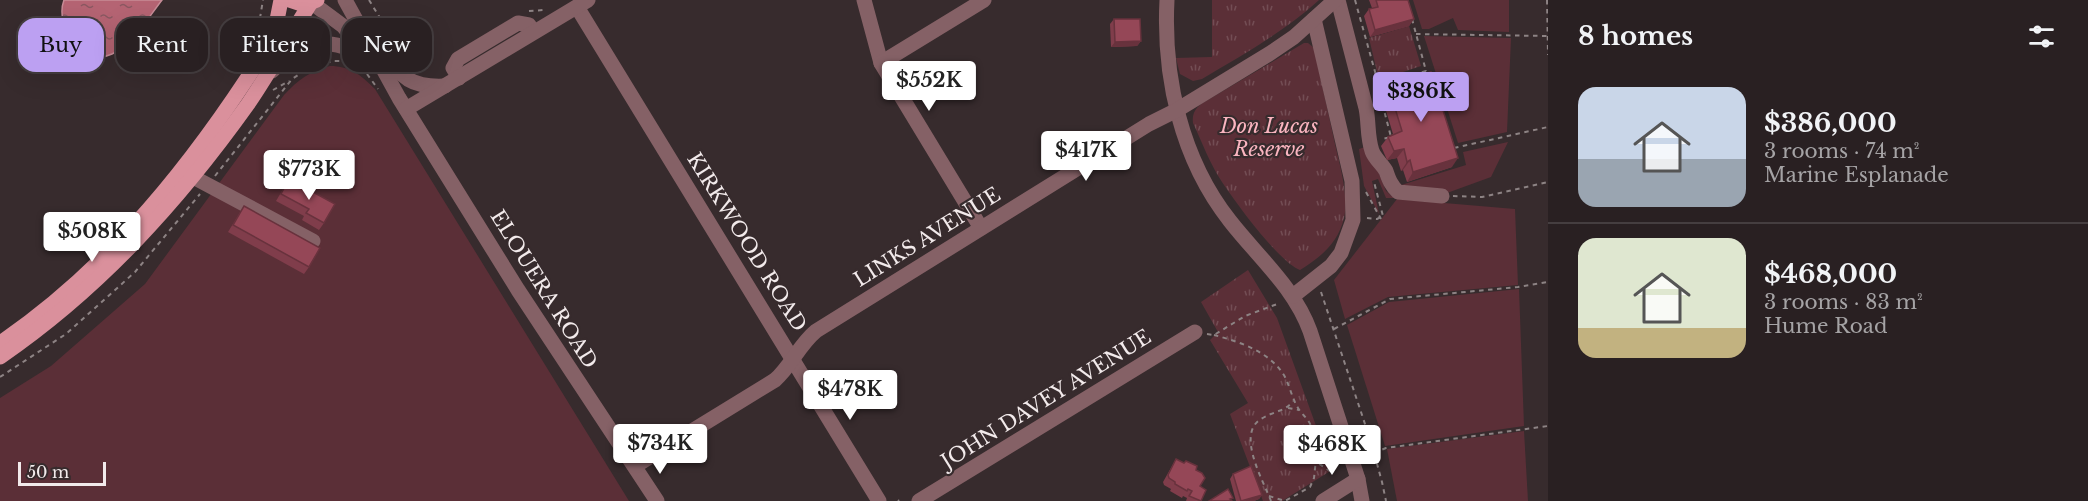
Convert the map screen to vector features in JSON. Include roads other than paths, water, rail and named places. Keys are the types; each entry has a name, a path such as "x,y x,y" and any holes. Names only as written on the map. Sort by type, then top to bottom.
{"main road":[{"path":"0,343 70,288 131,231 179,173 268,46 275,30 281,0"},
{"path":"289,0 300,4 313,2"},
{"path":"0,357 64,309 109,270 193,177 266,77 313,2"}],"street":[{"path":"864,0 881,63 981,228"},
{"path":"881,63 984,0"},
{"path":"1167,0 1166,51 1170,82 1176,110 1194,157 1228,219 1293,296 1300,308 1310,331 1358,479 1362,501"},
{"path":"1336,0 1368,116 1373,155 1385,169 1389,184 1398,192 1442,196"},
{"name":"LINKS AVENUE","path":"635,466 774,380 782,374 802,345 816,331 1149,124 1269,54 1294,37 1336,0"},
{"name":"ELOUERA ROAD","path":"313,2 342,25"},
{"path":"403,104 445,86 582,3"},
{"name":"KIRKWOOD ROAD","path":"582,3 879,501"},
{"name":"ELOUERA ROAD","path":"349,6 403,104 518,290 657,501"},
{"path":"349,6 400,74 412,83 427,87 445,86"},
{"path":"1293,296 1331,266 1341,253 1353,220 1352,181 1314,19"},
{"path":"266,77 283,60 300,49 324,44 342,47"},
{"name":"ELOUERA ROAD","path":"377,72 403,104"},
{"path":"193,177 313,241"},
{"name":"JOHN DAVEY AVENUE","path":"919,501 1195,332"},
{"path":"1323,501 1358,479"}],"water":[{"path":"64,0 162,0 149,18 116,18 116,52 104,56 104,18 63,18"}],"park label":[{"name":"Don Lucas Reserve","path":"1269,138"}]}
